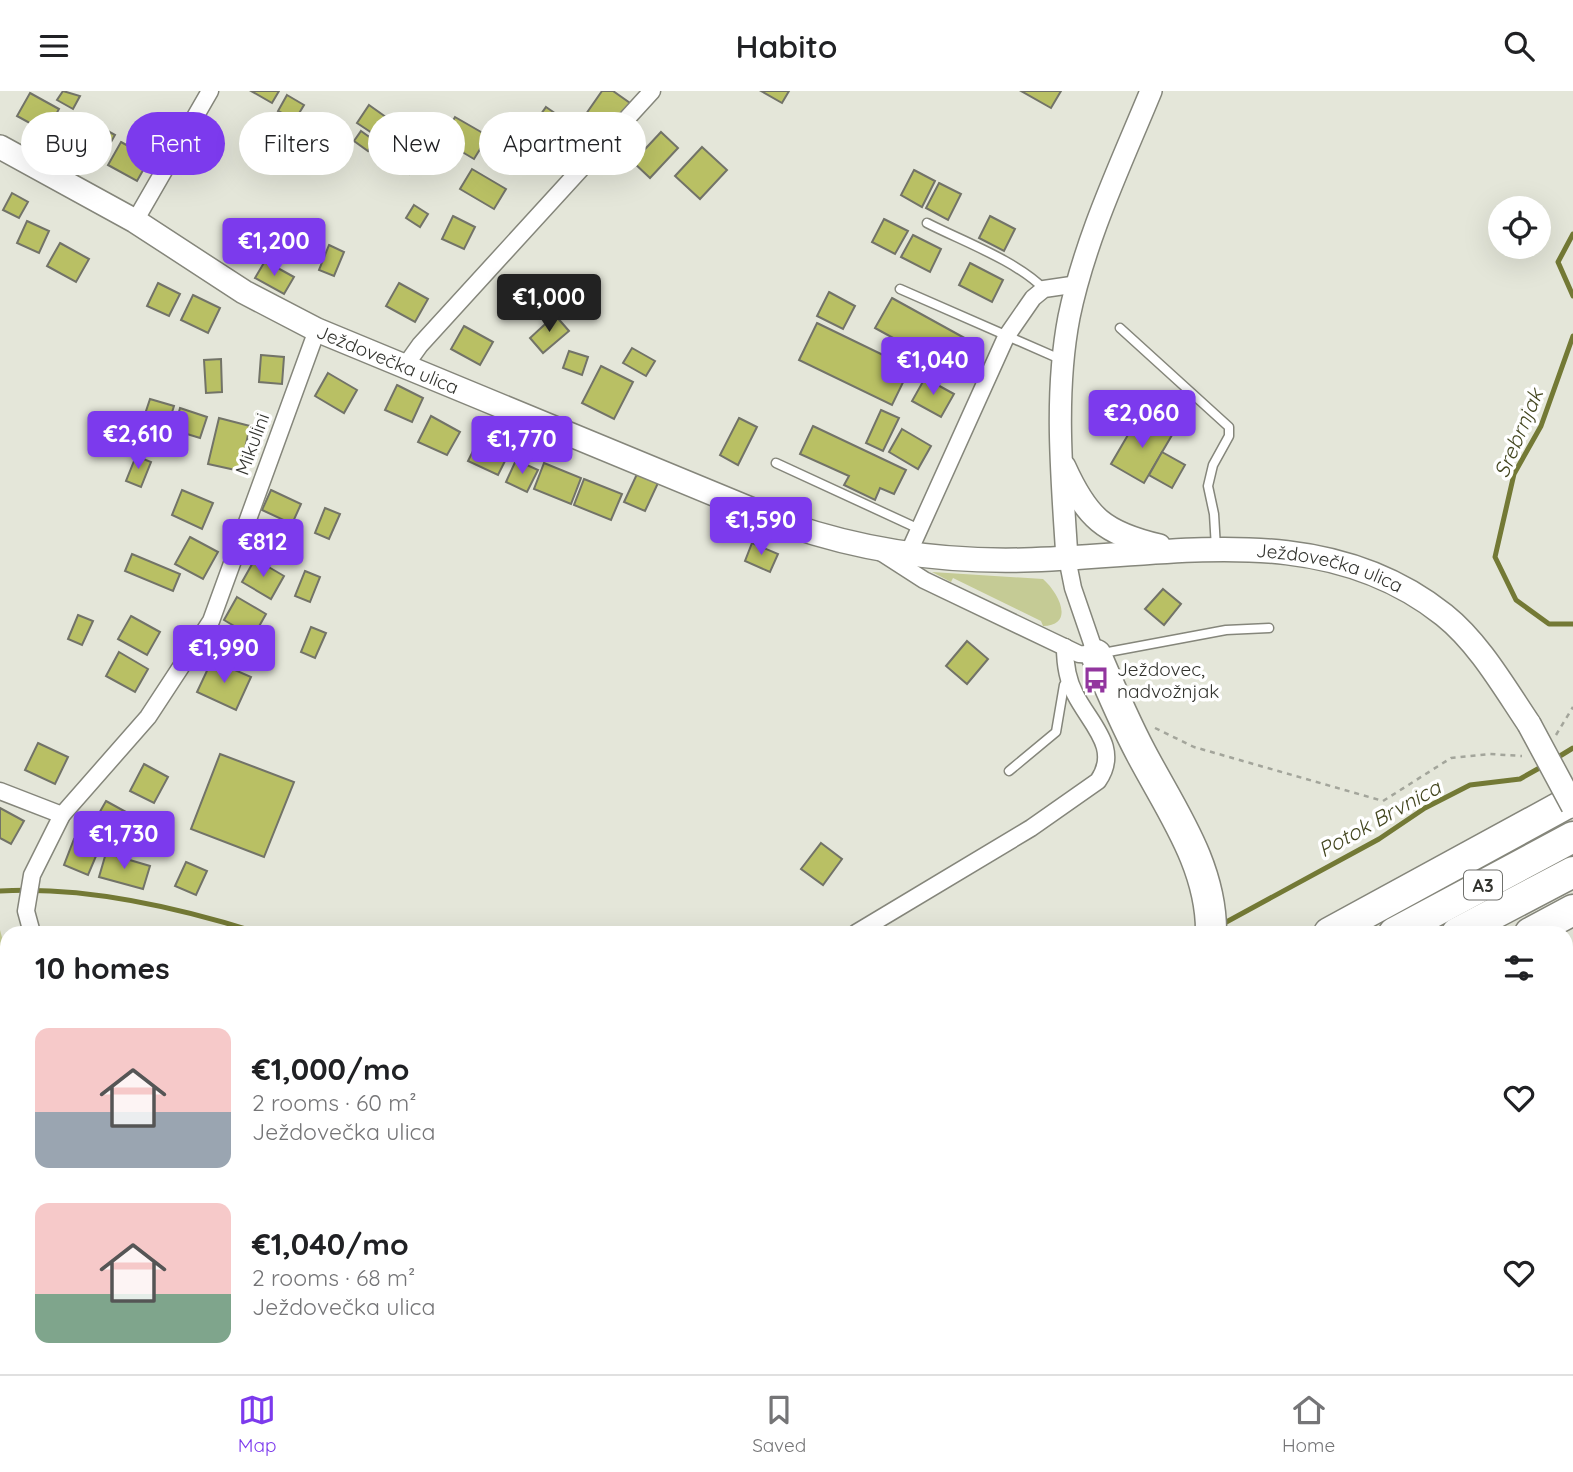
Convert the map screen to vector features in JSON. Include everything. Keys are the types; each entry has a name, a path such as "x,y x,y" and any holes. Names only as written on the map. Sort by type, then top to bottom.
{"highway":[{"path":"1096,655 1124,719 1196,857 1211,919"},
{"path":"1342,926 1573,800"},
{"name":"A3","path":"1407,926 1573,837"},
{"name":"A3","path":"1470,926 1573,872"},
{"path":"1543,926 1573,909"}],"main road":[{"name":"Ježdovečka ulica","path":"0,147 135,221 244,292 317,330 789,525 833,540 908,554 995,560 1252,548 1324,557 1387,579 1416,595 1446,617 1483,658 1529,724 1573,806"},
{"path":"1064,467 1083,505 1103,526 1144,543 1179,550"}],"street":[{"path":"135,221 210,91"},
{"path":"405,366 430,334 652,91"},
{"path":"1096,655 1073,587 1067,558 1063,360 1078,284 1100,215 1151,91"},
{"path":"908,554 917,528 1006,337 1033,298 1044,289 1078,284"},
{"name":"Mikulini","path":"30,926 26,911 32,875 62,815 148,717 211,621 317,330"},
{"name":"Ježdovečka ulica","path":"878,550 924,580 1079,654 1096,655"},
{"path":"868,926 1019,835 1098,781 1105,771 1108,754 1069,680 1065,646"},
{"path":"0,791 62,815"}],"lane":[{"path":"927,223 1006,264 1044,289"},
{"path":"900,289 1063,360"},
{"path":"1120,328 1229,427 1229,436 1213,465 1208,486 1214,514 1216,548"},
{"path":"776,463 917,528"},
{"path":"1096,655 1152,641 1226,630 1269,628"},
{"path":"1009,771 1056,732 1065,685 1069,680"}],"path":[{"path":"1553,741 1573,707"},
{"path":"1150,721 1156,729 1194,747 1382,801 1451,758 1490,754 1527,756"}],"green space":[{"path":"932,572 1043,579 1058,599 1061,607 1059,620 1043,626 1041,621 953,578 951,582"}],"building":[{"path":"63,91 80,96 73,109 57,100"},
{"path":"251,91 279,91 272,103"},
{"path":"602,91 613,91 630,103 623,112 587,112"},
{"path":"761,91 789,91 782,103"},
{"path":"1021,91 1061,91 1051,108"},
{"path":"30,93 59,109 57,112 21,112 21,118 17,116"},
{"path":"287,95 304,105 300,112 278,111"},
{"path":"369,105 379,112 368,112 368,130 357,123"},
{"path":"465,123 479,131 479,151 474,159 465,154"},
{"path":"361,131 368,136 368,151 354,141"},
{"path":"661,132 678,148 650,178 646,174 646,148"},
{"path":"121,142 126,145 126,175 112,167 112,158"},
{"path":"702,147 727,170 700,199 675,176"},
{"path":"472,169 506,189 494,209 460,189"},
{"path":"914,170 935,181 922,207 901,195"},
{"path":"126,175 140,175 137,181"},
{"path":"939,183 961,194 948,220 926,208"},
{"path":"12,193 28,202 19,218 3,210"},
{"path":"414,205 428,214 420,227 406,218"},
{"path":"453,216 475,227 464,249 442,239"},
{"path":"990,216 1015,229 1004,251 979,238"},
{"path":"884,219 908,231 895,254 872,242"},
{"path":"27,221 49,231 39,253 17,243"},
{"path":"913,235 941,249 930,272 901,257"},
{"path":"60,243 89,259 76,282 47,266"},
{"path":"329,245 344,252 334,276 319,270"},
{"path":"265,261 294,277 284,294 255,278"},
{"path":"970,263 1003,280 992,302 959,285"},
{"path":"158,283 180,294 169,316 147,306"},
{"path":"399,283 428,299 415,322 386,306"},
{"path":"829,292 855,306 843,329 817,316"},
{"path":"193,295 220,308 208,333 181,320"},
{"path":"892,298 970,341 953,371 875,328"},
{"path":"555,315 569,331 543,353 530,338"},
{"path":"817,323 910,368 892,405 799,360"},
{"path":"464,326 493,342 480,365 451,349"},
{"path":"632,348 655,361 646,376 623,363"},
{"path":"569,351 588,357 582,375 563,368"},
{"path":"261,355 284,357 282,384 259,382"},
{"path":"221,359 222,392 206,393 204,360"},
{"path":"601,366 633,382 614,419 582,403"},
{"path":"328,373 357,390 344,413 315,396"},
{"path":"925,378 954,394 941,417 912,401"},
{"path":"397,385 423,398 412,422 385,410"},
{"path":"150,399 174,406 168,425 144,417"},
{"path":"180,408 207,417 200,438 174,430"},
{"path":"881,410 899,418 883,451 866,443"},
{"path":"431,416 460,432 447,455 418,442"},
{"path":"1139,416 1172,435 1144,483 1111,464"},
{"path":"219,418 250,426 240,471 208,464"},
{"path":"739,418 757,427 738,465 720,455"},
{"path":"813,426 906,470 894,494 880,488 875,500 844,485 849,476 800,454"},
{"path":"902,429 931,446 918,469 889,452"},
{"path":"481,435 511,449 498,475 468,461"},
{"path":"1162,452 1185,465 1172,488 1149,475"},
{"path":"136,456 151,462 141,487 126,481"},
{"path":"516,460 538,470 527,492 506,482"},
{"path":"544,463 581,478 571,504 534,489"},
{"path":"637,474 658,483 645,511 624,502"},
{"path":"584,479 622,494 611,520 574,505"},
{"path":"182,490 213,503 202,529 172,515"},
{"path":"271,490 301,504 292,524 262,510"},
{"path":"325,508 340,514 329,539 315,533"},
{"path":"265,524 292,539 281,558 254,543"},
{"path":"190,537 218,552 203,579 175,564"},
{"path":"752,543 778,554 770,572 745,561"},
{"path":"132,554 180,574 173,591 125,571"},
{"path":"255,559 284,576 271,599 242,582"},
{"path":"305,571 320,577 310,602 295,596"},
{"path":"1163,589 1181,604 1164,625 1145,609"},
{"path":"237,597 266,614 253,637 224,620"},
{"path":"78,615 93,621 82,645 68,639"},
{"path":"131,616 160,632 147,655 118,639"},
{"path":"311,627 326,633 315,658 301,652"},
{"path":"967,641 988,659 967,684 946,666"},
{"path":"119,652 148,669 135,692 106,676"},
{"path":"212,660 251,677 236,710 197,692"},
{"path":"38,743 68,757 55,784 25,770"},
{"path":"220,754 294,782 264,857 191,829"},
{"path":"144,764 168,777 154,803 130,791"},
{"path":"106,801 135,817 122,841 93,824"},
{"path":"0,808 24,821 11,844 0,838"},
{"path":"74,839 99,849 88,875 64,865"},
{"path":"821,843 842,859 823,885 801,869"},
{"path":"106,853 150,866 143,889 99,877"},
{"path":"186,862 207,871 196,895 175,886"}],"waterway":[{"name":"Srebrnjak","path":"1573,234 1558,262 1573,296"},
{"name":"Srebrnjak","path":"1573,336 1541,426 1514,474 1495,557 1516,600 1549,624 1573,624"},
{"name":"Potok Brvnica","path":"1555,759 1573,748"},
{"name":"Potok Brvnica","path":"1219,926 1379,839 1425,808 1470,785 1520,779 1543,766"},
{"name":"Potok Brvnica","path":"0,891 32,890 98,895 164,907 234,926"}],"place":[{"name":"Ježdovec, nadvožnjak","path":"1096,680"}]}
